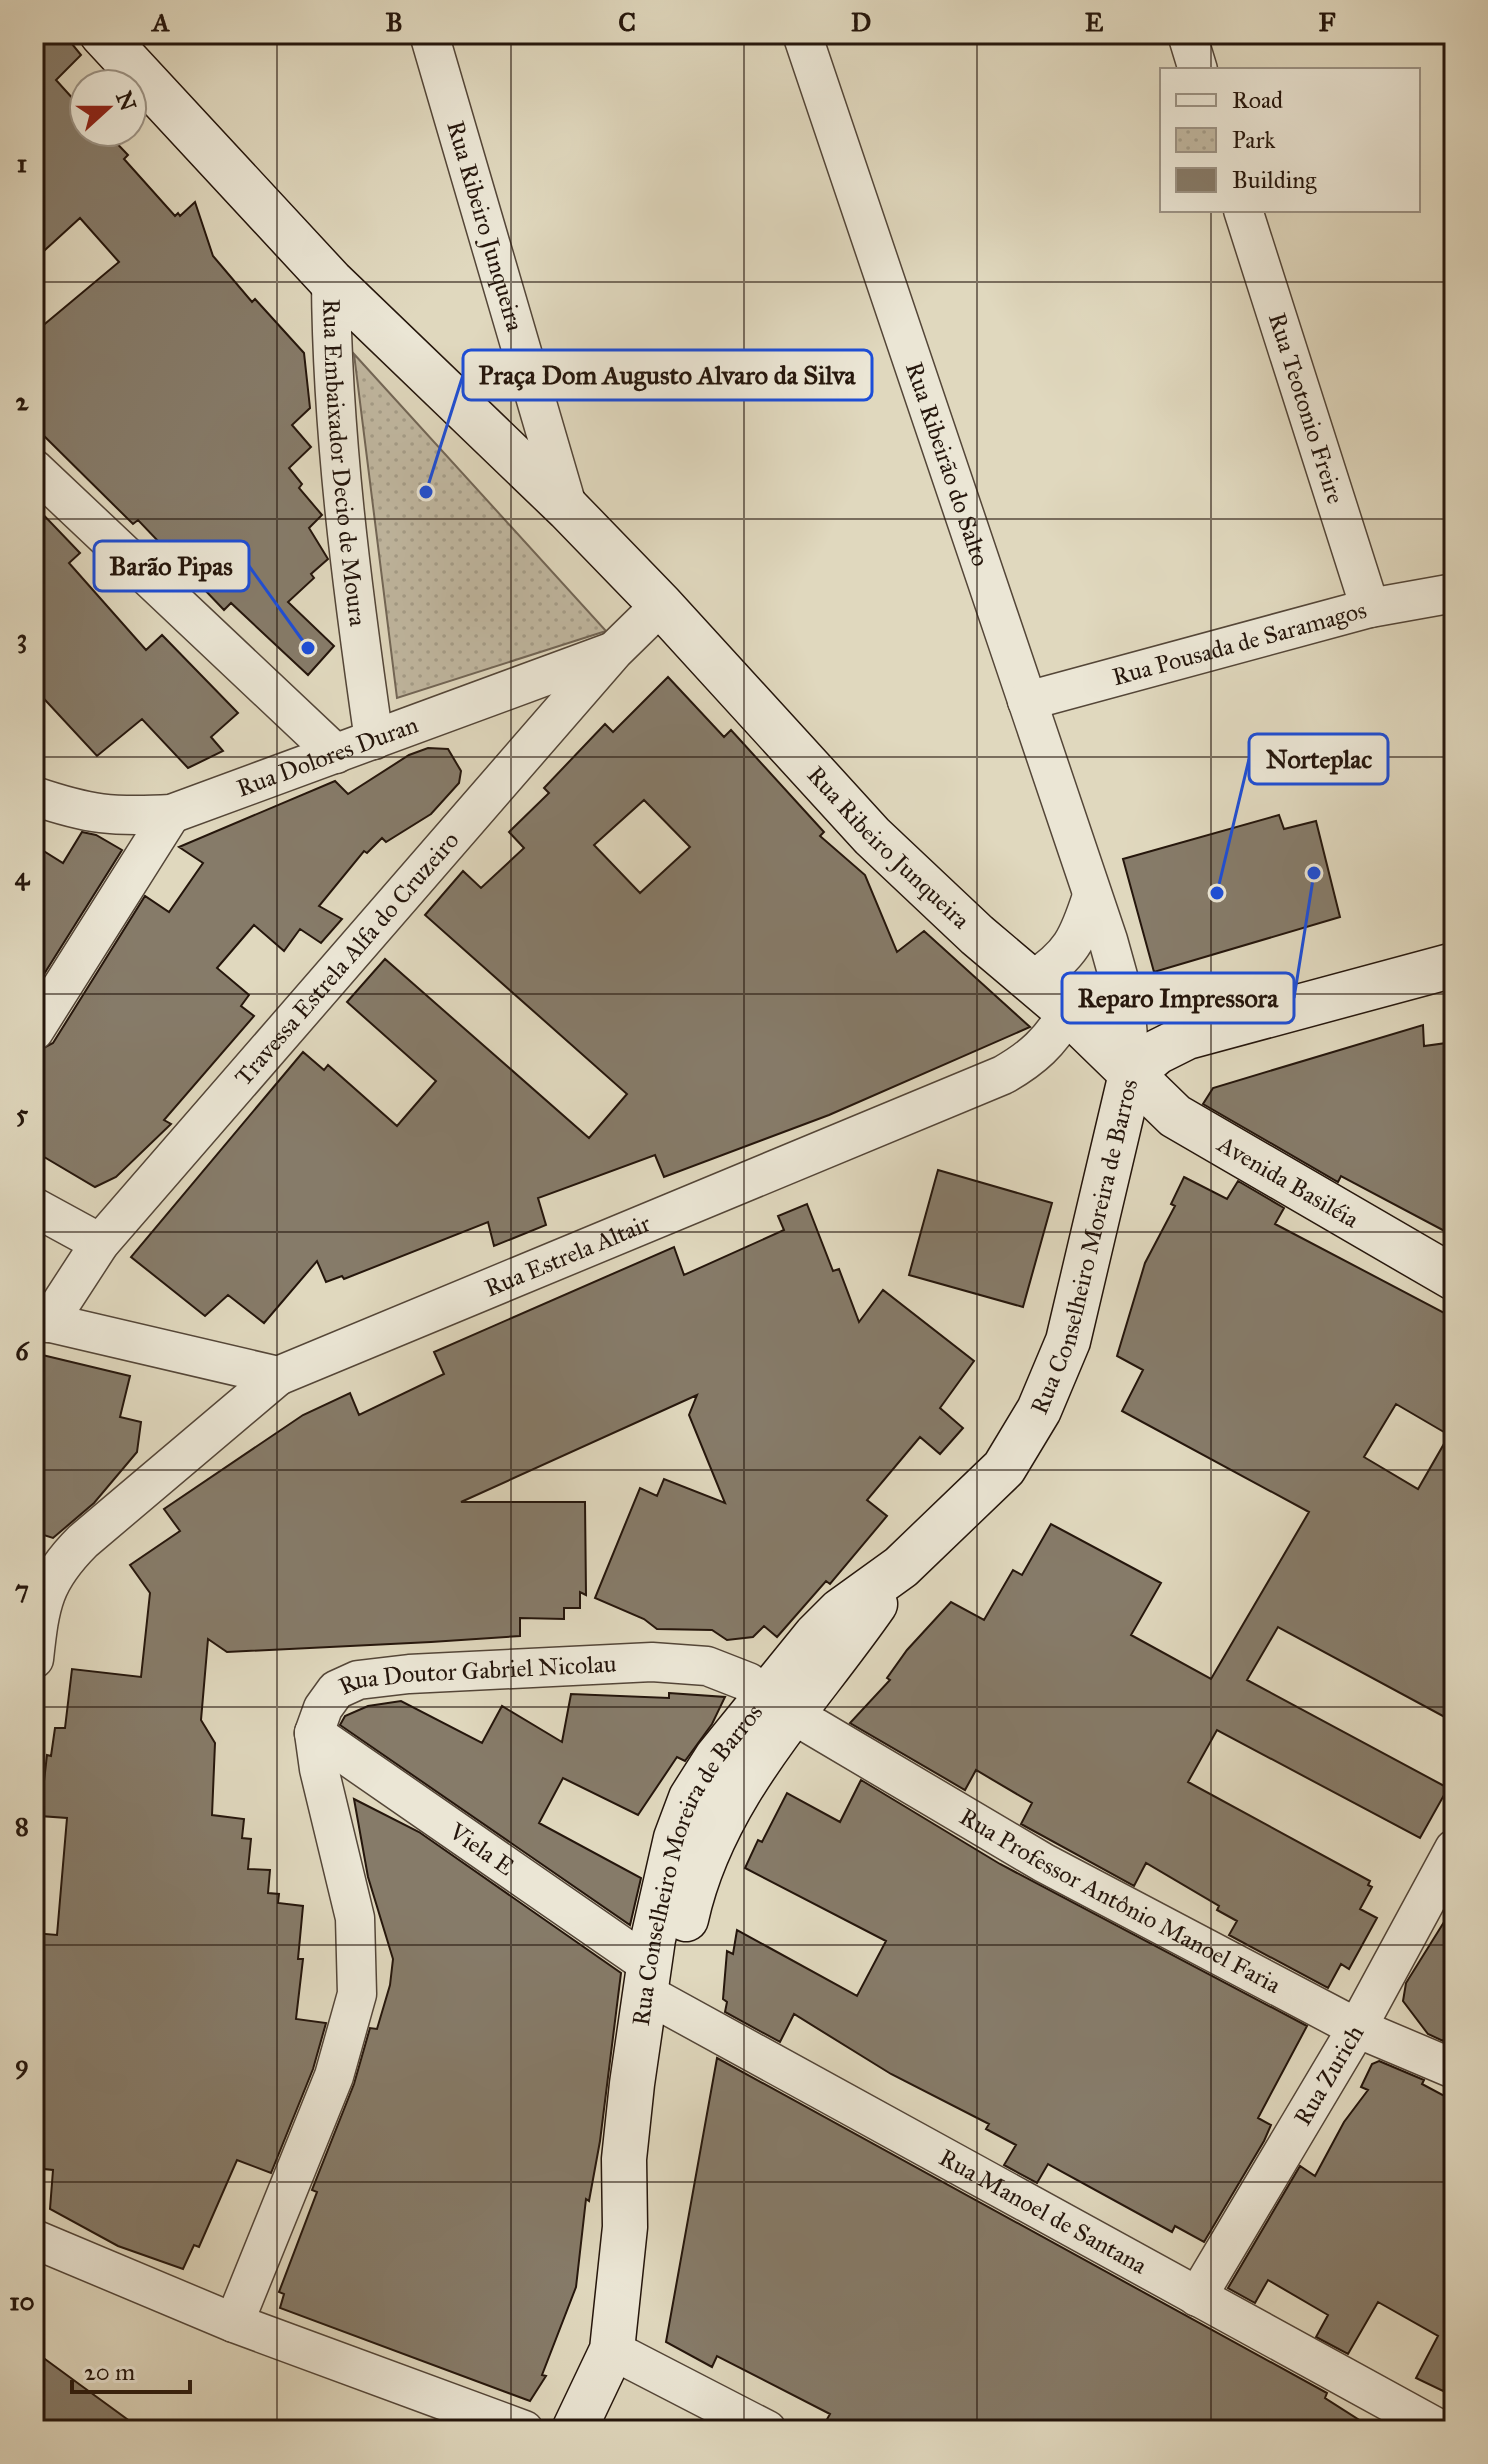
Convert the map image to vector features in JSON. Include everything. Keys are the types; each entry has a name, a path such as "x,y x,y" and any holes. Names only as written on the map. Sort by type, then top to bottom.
{"street":[{"name":"Rua Embaixador Decio de Moura","path":"102,34 331,281 332,362 342,495 374,740"},
{"name":"Rua Ribeiro Junqueira","path":"429,34 568,509"},
{"name":"Rua Ribeirão do Salto","path":"802,34 1092,896 1125,1001 1131,1074"},
{"path":"1187,34 1197,68"},
{"name":"Rua Teotonio Freire","path":"1244,212 1370,608"},
{"name":"Rua Ribeiro Junqueira","path":"331,281 568,509 661,605 872,836 977,935 1068,1012 1131,1074"},
{"path":"34,469 336,754"},
{"name":"Rua Pousada de Saramagos","path":"1027,701 1370,608 1454,593"},
{"name":"Travessa Estrela Alfa do Cruzeiro","path":"41,1321 100,1243 614,651 661,605"},
{"name":"Rua Dolores Duran","path":"34,796 82,812 118,816 171,814 614,651"},
{"path":"34,1031 171,814"},
{"path":"1033,980 1057,964 1078,940 1092,896"},
{"name":"Rua Conselheiro Moreira de Barros","path":"574,2430 612,2350 625,2227 638,2190 654,1987 695,1878 716,1828 780,1705 901,1567 1004,1468 1039,1410 1068,1341 1131,1074 1157,1052 1187,1037 1454,965"},
{"name":"Rua Estrela Altair","path":"34,1659 38,1620 58,1567 278,1376 1003,1075 1034,1058 1051,1040 1068,1012"},
{"name":"Avenida Basiléia","path":"1131,1074 1175,1116 1454,1278"},
{"path":"34,1207 100,1243"},
{"path":"41,1321 278,1376"},
{"name":"Rua Doutor Gabriel Nicolau","path":"314,1733 323,1708 336,1690 358,1680 409,1674 652,1662 707,1666 748,1682 780,1705"},
{"name":"Rua Professor Antônio Manoel Faria","path":"780,1705 1044,1863 1357,2028 1454,2069"},
{"path":"234,2323 334,2076 357,1994 355,1918 319,1769 314,1733"},
{"name":"Viela E","path":"314,1733 654,1987"},
{"name":"Rua Zurich","path":"1197,2297 1357,2028 1454,1849"},
{"name":"Rua Manoel de Santana","path":"654,1987 1197,2297 1441,2430"},
{"path":"34,2239 234,2323 524,2430"},
{"path":"612,2350 767,2430"}],"green space":[{"path":"354,354 606,631 397,698"}],"building":[{"path":"34,34 64,34 81,55 56,80 68,93 68,148 121,148 128,155 124,159 175,216 178,213 180,216 195,202 213,256 252,302 255,299 304,353 310,408 292,425 311,447 289,468 302,484 299,488 322,515 309,528 328,559 311,574 314,578 288,602 334,646 308,675 231,603 224,610 138,520 133,524 34,426 34,333 119,262 80,218 34,260"},
{"path":"34,505 80,553 69,563 146,650 162,635 238,713 211,737 223,751 188,768 142,719 97,756 34,688"},
{"path":"668,677 724,737 731,730 824,832 820,836 865,875 897,952 924,931 1030,1027 829,1115 664,1177 655,1155 538,1198 546,1225 494,1246 488,1222 344,1279 342,1276 326,1282 317,1261 264,1323 228,1295 205,1316 131,1257 303,1052 324,1070 328,1065 397,1126 436,1081 347,1002 385,959 589,1138 627,1094 425,915 463,871 481,888 524,848 509,832 549,793 544,788 605,724 613,732","holes":["644,800 690,847 640,893 594,845"]},
{"path":"428,748 448,749 461,771 459,783 431,814 386,842 382,838 367,853 364,851 319,906 342,919 321,943 300,929 284,951 254,925 217,968 249,995 241,1006 254,1016 164,1120 171,1124 116,1177 95,1187 34,1151 34,1053 53,1043 145,896 169,912 203,863 179,847 335,781 348,794 409,755"},
{"path":"1279,815 1284,829 1316,821 1340,917 1154,972 1123,859"},
{"path":"82,832 96,835 122,850 34,990 34,845 63,863"},
{"path":"1423,1025 1424,1046 1454,1042 1454,1236 1341,1176 1338,1182 1203,1104 1213,1088"},
{"path":"938,1170 1052,1203 1023,1307 909,1275"},
{"path":"1184,1177 1227,1199 1238,1181 1284,1208 1275,1224 1454,1318 1454,1722 1278,1627 1247,1680 1448,1788 1420,1838 1217,1730 1188,1782 1370,1881 1368,1885 1372,1887 1360,1909 1377,1918 1349,1969 1341,1964 1328,1988 1229,1935 1237,1921 1217,1910 1219,1906 1146,1863 1134,1886 1021,1824 1032,1803 976,1770 965,1790 850,1723 890,1680 887,1678 907,1650 951,1602 984,1620 1013,1570 1022,1575 1051,1524 1161,1583 1131,1635 1211,1679 1309,1512 1122,1411 1143,1370 1117,1356 1145,1263 1175,1206 1171,1204","holes":["1396,1404 1449,1435 1418,1489 1364,1457"]},
{"path":"807,1204 833,1271 839,1269 859,1322 883,1290 974,1361 940,1408 963,1428 940,1454 920,1437 867,1500 887,1516 830,1584 826,1581 777,1637 764,1626 753,1637 727,1640 712,1630 657,1629 644,1619 595,1598 640,1488 657,1496 664,1479 725,1503 689,1415 697,1395 461,1502 585,1502 586,1595 580,1592 580,1608 564,1608 564,1619 520,1618 520,1636 431,1642 227,1652 208,1639 201,1720 215,1743 212,1815 244,1819 242,1838 251,1839 248,1869 270,1870 268,1893 279,1894 278,1903 303,1906 298,1959 303,1959 296,2019 326,2023 313,2069 271,2173 237,2160 199,2247 194,2245 183,2269 118,2246 50,2209 53,2170 34,2168 34,1933 57,1935 67,1818 40,1816 47,1755 51,1756 55,1728 65,1728 72,1669 141,1677 150,1593 130,1565 180,1531 164,1509 303,1415 350,1393 359,1415 444,1374 434,1352 674,1247 684,1275 784,1230 778,1216"},
{"path":"34,1353 130,1376 120,1417 141,1422 137,1452 94,1503 53,1538 34,1532"},
{"path":"669,1693 725,1697 712,1724 685,1761 677,1757 638,1815 563,1778 539,1823 641,1878 630,1925 340,1725 345,1716 368,1706 401,1701 482,1743 502,1706 562,1742 571,1694 669,1698"},
{"path":"861,1780 1000,1864 1307,2026 1258,2118 1271,2125 1264,2141 1204,2242 1175,2226 1172,2232 1048,2164 1037,2183 1004,2165 1016,2145 986,2129 989,2124 891,2074 794,2014 780,2042 725,2012 727,2002 723,1999 727,1951 733,1954 737,1930 857,1996 886,1941 745,1868 787,1793 840,1822"},
{"path":"354,1799 419,1832 621,1973 600,2141 589,2201 586,2199 576,2287 542,2375 546,2376 530,2401 280,2308 284,2294 279,2292 317,2192 312,2190 354,2084 370,2028 377,2029 390,1985 393,1959 368,1877"},
{"path":"1454,1906 1454,2019 1443,2041 1428,2034 1403,2001 1406,1983"},
{"path":"717,2058 1327,2393 1325,2398 1375,2430 821,2430 830,2414 717,2356 712,2367 666,2342"},
{"path":"1379,2061 1424,2080 1422,2084 1454,2101 1454,2373 1443,2391 1416,2378 1438,2336 1378,2302 1348,2354 1316,2337 1328,2315 1268,2280 1255,2303 1228,2288 1300,2166 1315,2176 1344,2122 1368,2090 1361,2087 1372,2064"},
{"path":"34,2351 79,2384 142,2430 34,2430"}],"place":[{"name":"Praça Dom Augusto Alvaro da Silva","path":"426,492"},
{"name":"Barão Pipas","path":"308,648"},
{"name":"Reparo Impressora","path":"1314,873"},
{"name":"Norteplac","path":"1217,893"}]}
